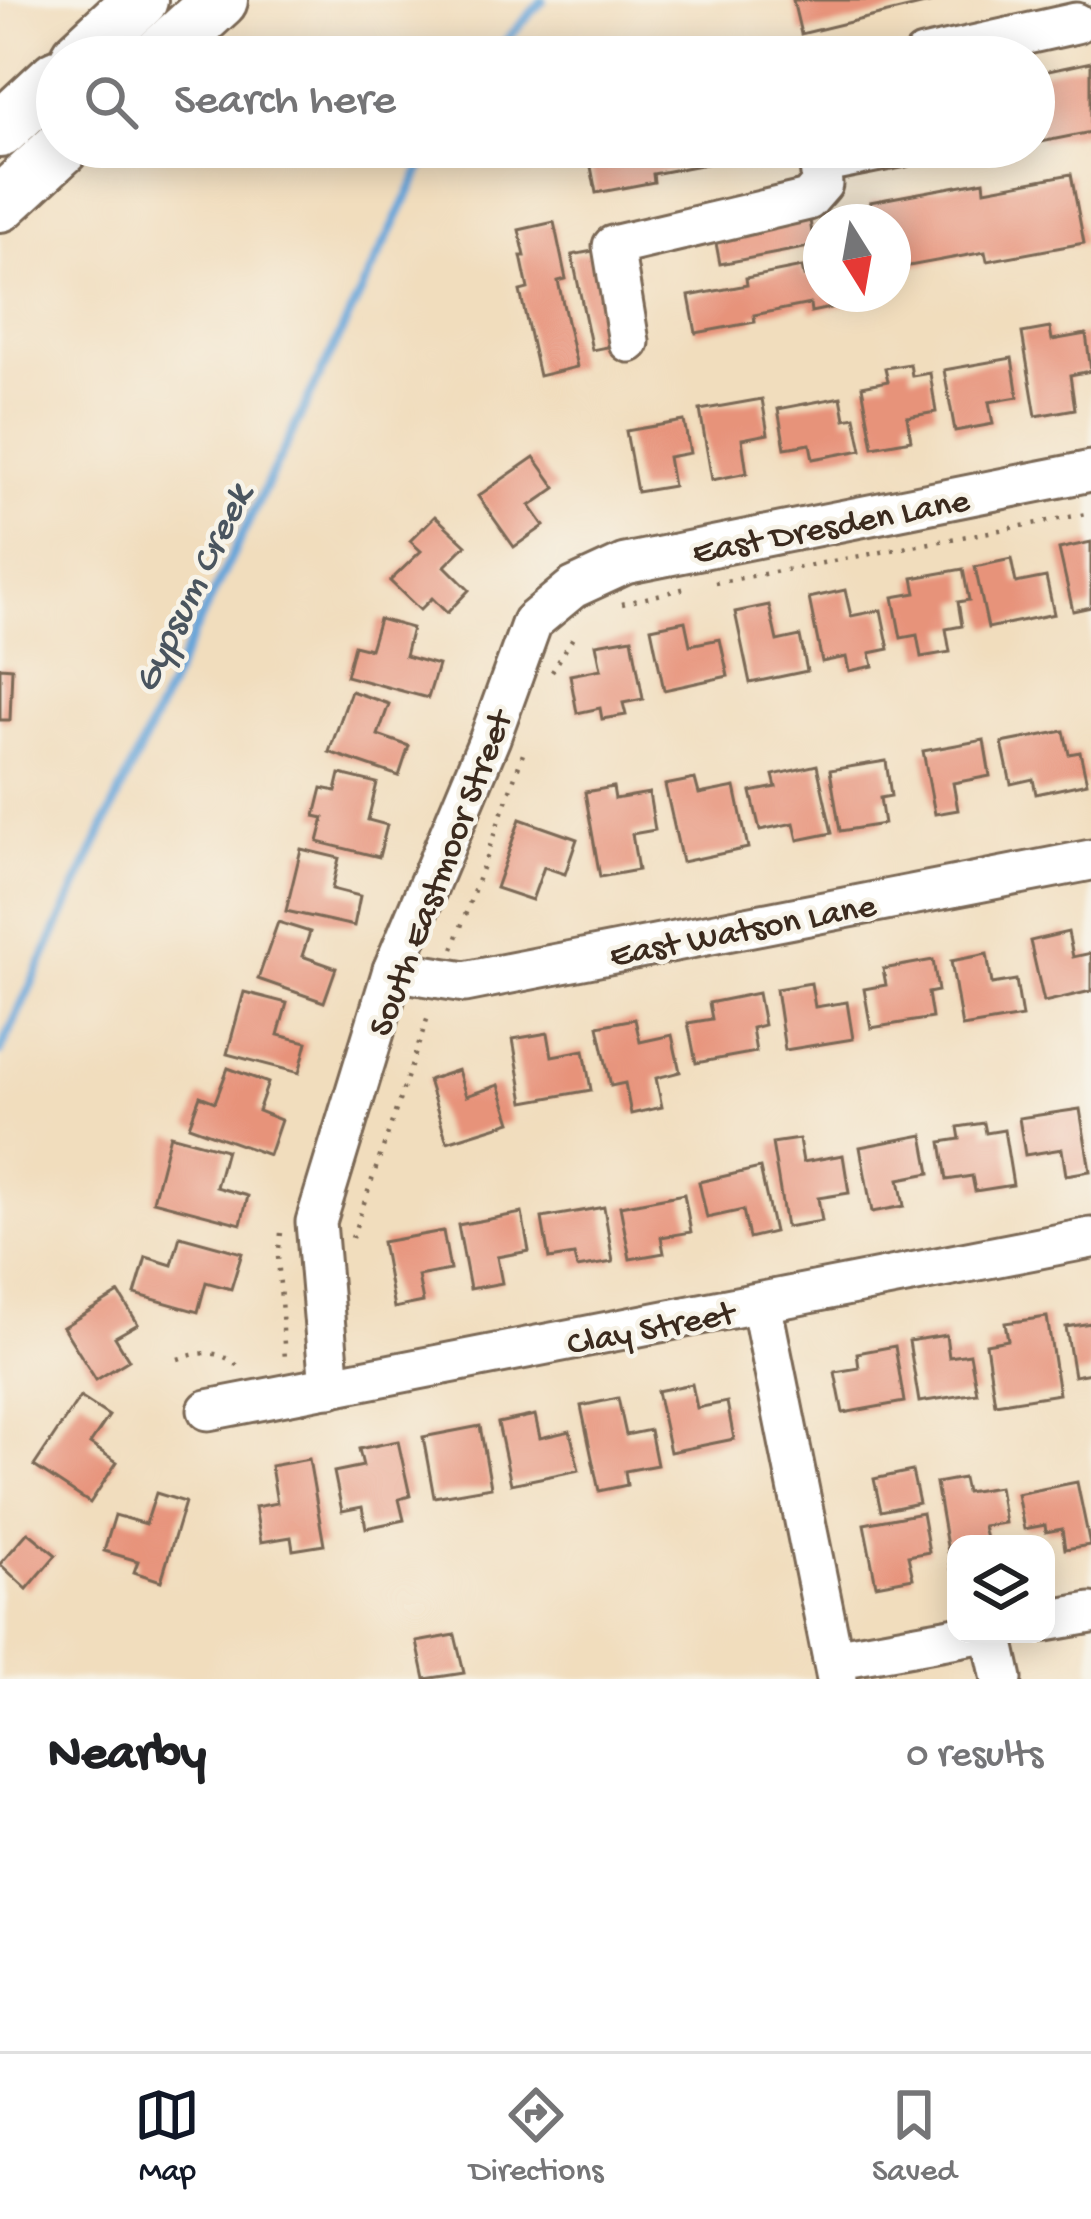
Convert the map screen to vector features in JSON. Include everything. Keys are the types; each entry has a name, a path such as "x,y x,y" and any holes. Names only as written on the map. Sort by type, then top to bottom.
{"highway":[{"path":"101,36 140,0"},
{"path":"181,36 220,0"},
{"path":"0,130 36,97"},
{"path":"0,204 39,168"}],"street":[{"path":"1023,36 1077,15"},
{"path":"629,342 613,246 808,200 822,184 820,168"},
{"name":"East Dresden Lane","path":"578,605 625,564 1091,471"},
{"name":"South Eastmoor Street","path":"330,1387 316,1222 392,970 490,738 532,622 578,605"},
{"name":"East Watson Lane","path":"392,970 465,982 1091,860"},
{"name":"Clay Street","path":"208,1410 1091,1238"},
{"path":"761,1303 835,1669 947,1641"},
{"path":"1055,1619 1091,1613"},
{"path":"994,1643 1001,1679"}],"path":[{"path":"714,583 1091,513"},
{"path":"621,604 690,587"},
{"path":"552,670 578,605"},
{"path":"351,1241 529,736"},
{"path":"284,1217 278,1256 287,1371"},
{"path":"178,1359 202,1351 229,1357 240,1367 263,1364"}],"building":[{"path":"793,0 933,0 933,2 801,34"},
{"path":"1091,62 1091,132 1055,139 1055,70"},
{"path":"591,168 685,168 653,174 654,182 596,193"},
{"path":"1071,174 1084,243 987,261 985,252 911,266 911,204 870,202 984,181 985,190"},
{"path":"803,221 803,248 720,264 715,238"},
{"path":"554,222 566,279 558,281 577,367 539,376 520,291 528,289 519,230"},
{"path":"598,250 617,345 592,350 572,255"},
{"path":"802,267 803,305 754,315 755,322 696,333 689,296 747,285 746,278"},
{"path":"1050,328 1052,340 1086,334 1091,371 1070,375 1075,409 1036,416 1022,333"},
{"path":"1012,358 1018,397 989,402 993,424 955,431 944,370"},
{"path":"910,364 912,376 930,373 936,412 907,417 911,440 873,447 862,386 888,381 885,368"},
{"path":"841,397 845,419 855,417 862,450 813,459 810,444 785,448 778,409"},
{"path":"762,399 768,434 742,439 747,473 712,480 700,410"},
{"path":"684,421 690,453 668,457 673,486 637,492 626,431"},
{"path":"534,457 556,488 530,506 544,526 514,547 478,496"},
{"path":"435,516 466,545 445,566 469,590 447,613 432,598 420,610 390,581 421,551 410,541"},
{"path":"1091,542 1091,607 1073,611 1059,549"},
{"path":"1011,559 1016,583 1046,577 1054,614 988,628 975,567"},
{"path":"963,569 969,600 958,602 962,626 946,629 950,652 921,657 917,635 901,638 893,597 916,593 913,578"},
{"path":"845,590 851,616 881,610 889,649 870,653 873,666 849,671 846,657 822,662 809,598"},
{"path":"769,605 777,641 800,636 807,671 750,683 735,612"},
{"path":"379,619 412,628 405,656 438,665 428,698 346,676 354,645 370,649"},
{"path":"685,621 690,645 720,639 728,676 664,690 651,628"},
{"path":"632,638 643,699 623,703 626,715 602,719 600,708 577,713 570,675 601,669 596,644"},
{"path":"0,667 12,668 10,720 0,720"},
{"path":"351,691 389,704 378,735 409,746 399,776 329,752"},
{"path":"1064,731 1069,754 1080,752 1087,783 1036,794 1033,779 1011,784 1002,743"},
{"path":"984,740 990,776 953,783 958,810 935,814 923,751"},
{"path":"886,761 891,796 880,798 884,824 840,831 830,770"},
{"path":"817,765 832,833 798,840 794,823 760,830 751,792 776,787 773,775"},
{"path":"340,774 377,783 368,820 387,825 379,857 318,842 324,818 315,816 322,788 336,791"},
{"path":"695,779 699,794 735,787 748,848 682,862 665,785"},
{"path":"613,787 615,799 649,793 655,830 632,834 638,870 600,877 585,792"},
{"path":"520,819 577,839 565,874 544,867 532,900 496,888"},
{"path":"301,849 339,858 332,889 360,896 354,926 286,911"},
{"path":"278,922 310,932 302,956 336,968 324,1002 258,979"},
{"path":"1068,932 1073,957 1091,953 1091,991 1044,1002 1030,941"},
{"path":"987,954 992,984 1016,980 1022,1017 962,1027 951,961"},
{"path":"933,960 938,991 928,993 932,1018 871,1028 864,989 886,985 883,969"},
{"path":"811,983 815,1007 847,1002 853,1039 785,1050 776,989"},
{"path":"244,992 287,1003 278,1035 307,1042 299,1073 227,1054"},
{"path":"758,993 764,1025 752,1028 756,1052 696,1063 688,1023 712,1019 709,1003"},
{"path":"635,1019 640,1042 672,1035 680,1072 656,1078 662,1107 631,1114 625,1083 611,1086 598,1026"},
{"path":"548,1033 552,1056 584,1050 591,1090 524,1102 513,1039"},
{"path":"228,1068 268,1083 258,1111 281,1120 269,1155 189,1126 200,1096 215,1102"},
{"path":"458,1070 466,1096 499,1085 511,1122 447,1142 428,1080"},
{"path":"1080,1109 1090,1171 1066,1175 1062,1149 1025,1155 1019,1118"},
{"path":"984,1123 986,1133 1004,1130 1013,1185 975,1191 972,1176 947,1180 941,1142 960,1139 958,1127"},
{"path":"170,1135 226,1150 216,1187 248,1196 241,1224 153,1201"},
{"path":"923,1135 930,1173 899,1179 904,1206 872,1212 860,1147"},
{"path":"799,1139 803,1162 843,1155 849,1193 818,1198 822,1221 786,1227 772,1143"},
{"path":"760,1168 774,1232 749,1238 743,1210 707,1218 699,1182"},
{"path":"684,1194 691,1232 661,1237 664,1253 630,1259 620,1206"},
{"path":"604,1207 613,1262 577,1268 574,1255 549,1259 542,1218"},
{"path":"522,1213 529,1251 497,1257 502,1283 470,1289 458,1225"},
{"path":"443,1231 450,1270 418,1276 423,1302 394,1308 382,1242"},
{"path":"180,1236 242,1253 231,1289 206,1282 198,1312 135,1294 146,1257 172,1265"},
{"path":"119,1293 138,1324 115,1337 129,1360 96,1380 63,1327"},
{"path":"1047,1317 1059,1394 995,1404 986,1344 1008,1340 1005,1323"},
{"path":"1091,1323 1091,1373 1074,1376 1066,1327"},
{"path":"946,1335 949,1357 970,1354 977,1393 919,1402 909,1341"},
{"path":"895,1346 904,1402 843,1413 835,1372 859,1368 857,1353"},
{"path":"692,1384 697,1408 727,1402 734,1439 670,1452 657,1391"},
{"path":"80,1397 109,1416 90,1444 117,1462 90,1503 34,1466"},
{"path":"618,1398 626,1435 650,1430 657,1465 625,1471 627,1485 599,1491 581,1406"},
{"path":"535,1415 540,1438 570,1431 579,1470 511,1484 498,1423"},
{"path":"480,1426 491,1487 434,1497 423,1437"},
{"path":"398,1441 410,1496 399,1499 404,1520 366,1528 362,1507 342,1511 334,1472 363,1466 359,1449"},
{"path":"309,1459 324,1545 293,1550 291,1537 261,1542 255,1507 277,1503 271,1466"},
{"path":"912,1471 919,1503 881,1511 874,1479"},
{"path":"963,1478 966,1492 999,1487 1005,1523 983,1526 985,1535 947,1535 947,1546 936,1483"},
{"path":"1077,1482 1090,1545 1065,1549 1062,1529 1046,1532 1045,1525 1024,1529 1017,1494"},
{"path":"156,1493 185,1502 161,1581 134,1572 138,1561 104,1551 115,1515 146,1524"},
{"path":"922,1513 929,1552 908,1556 913,1578 876,1585 864,1524"},
{"path":"28,1532 56,1555 27,1589 0,1564"},
{"path":"455,1635 464,1673 425,1679 417,1642"}],"waterway":[{"name":"Gypsum Creek","path":"510,36 543,0"},
{"name":"Gypsum Creek","path":"0,1052 192,637 422,168"}]}
